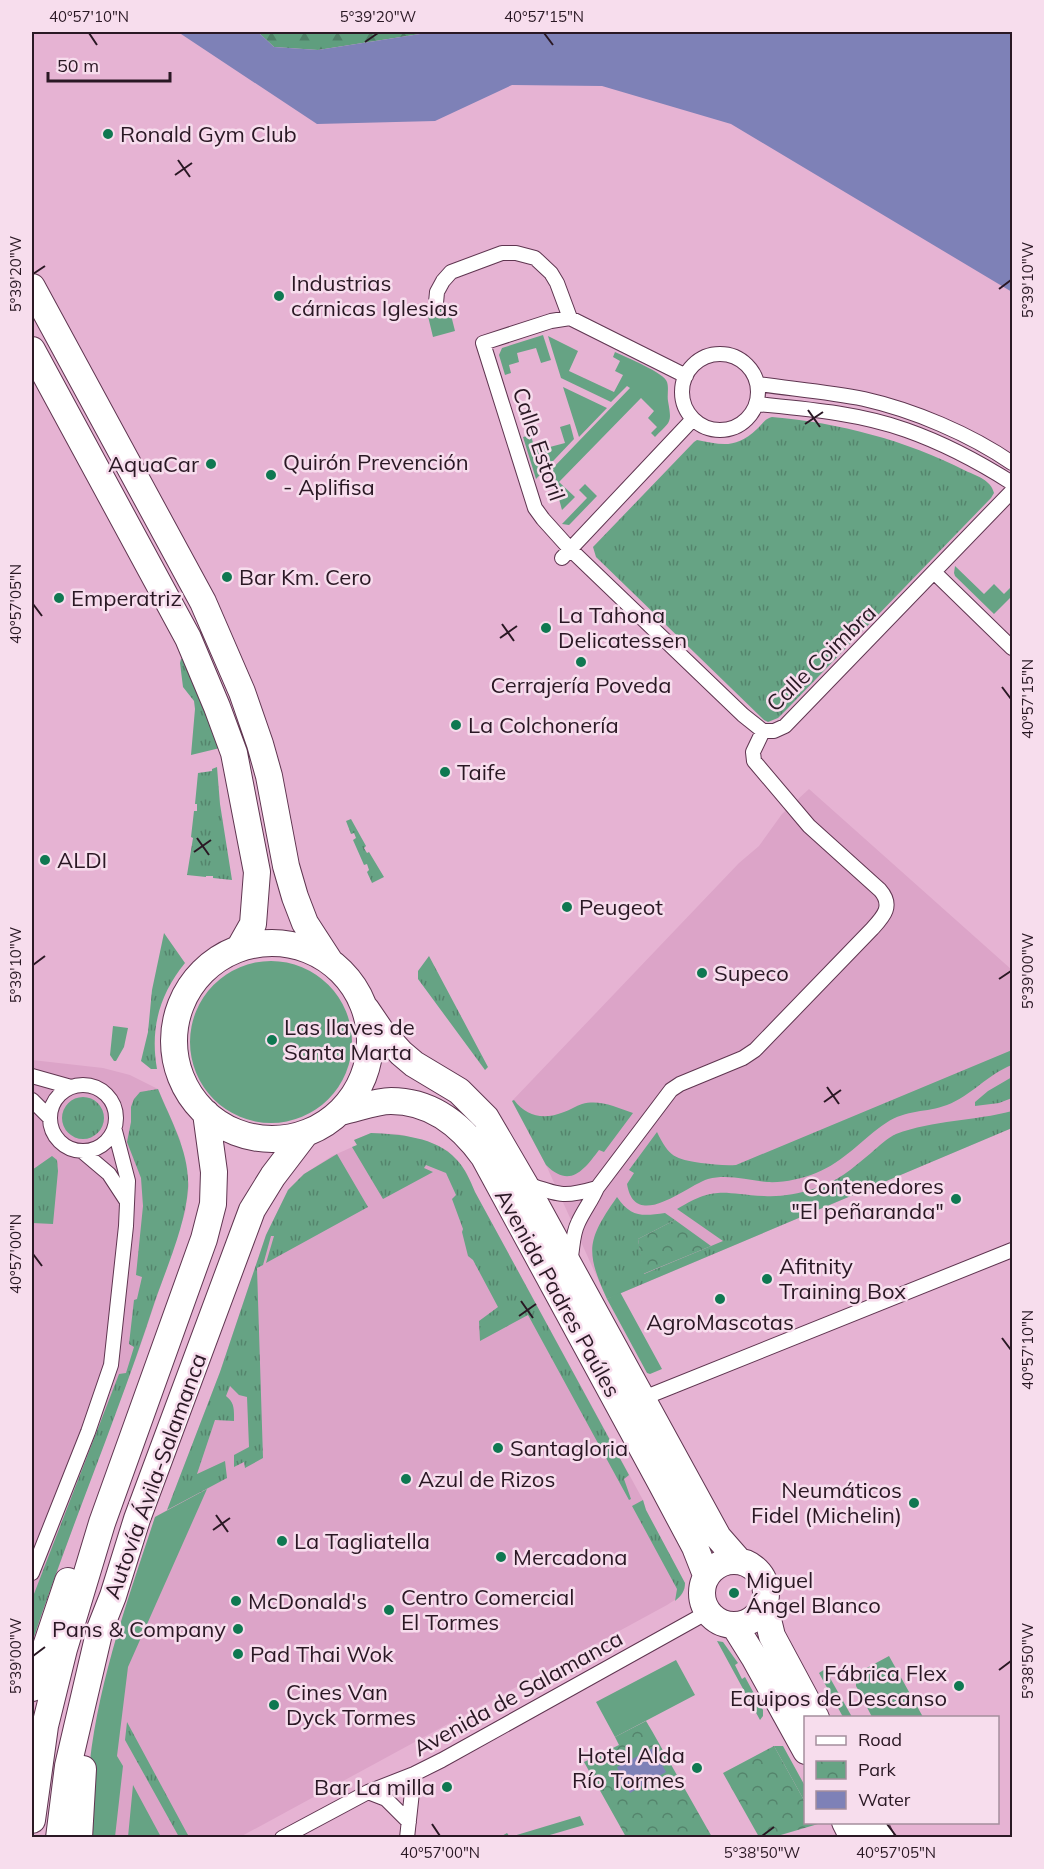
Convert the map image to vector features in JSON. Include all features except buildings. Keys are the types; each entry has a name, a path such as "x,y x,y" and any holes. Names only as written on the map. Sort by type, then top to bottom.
{"highway":[{"path":"32,287 203,602 242,692 262,753 269,776 286,866 305,922 329,960 351,982 366,1009 371,1036 368,1064 358,1090 340,1112 324,1125 305,1134 279,1139 253,1137 228,1128 206,1113 191,1096 181,1077 174,1052 174,1027 181,1003 193,981 211,963 225,954 240,947 263,942 286,943 309,949 329,960"},
{"path":"32,350 188,638 234,753 257,872 253,924 240,947"},
{"name":"Avenida Padres Paúles","path":"366,1009 381,1031 407,1059 459,1091 486,1118 718,1537 739,1561"},
{"name":"Avenida Padres Paúles","path":"340,1112 390,1101 416,1104 435,1111 470,1137 490,1168 651,1464 695,1547 706,1575"},
{"name":"Autovía Ávila-Salamanca","path":"32,1820 45,1726 64,1649 102,1523 204,1239 213,1204 213,1172 206,1113"},
{"name":"Autovía Ávila-Salamanca","path":"59,1838 68,1766 78,1718 100,1629 137,1519 252,1210 273,1176 305,1134"},
{"path":"32,1688 90,1515 132,1439"},
{"path":"726,1561 739,1561 753,1567 760,1574 766,1593 764,1603 758,1614 747,1622 734,1625 719,1622 708,1612 702,1600 702,1588 706,1575 715,1566 726,1561"},
{"path":"80,1838 83,1764 111,1634 112,1596"},
{"path":"764,1603 772,1636 815,1716"},
{"path":"734,1625 804,1747"},
{"path":"846,1824 853,1838"},
{"path":"874,1824 881,1838"}],"street":[{"path":"436,303 440,286 451,272 502,253 516,253 535,258 551,273 557,283 570,318 686,376"},
{"name":"Calle Estoril","path":"566,554 535,508 483,343 551,321 570,318"},
{"path":"725,354 740,359 752,370 758,384 757,404 751,416 741,425 729,430 716,431 704,427 693,419 684,406 682,391 686,376 695,363 709,355 725,354"},
{"path":"758,384 865,399 916,414 994,450 1012,462"},
{"path":"757,404 813,409 906,430 985,465 1012,483"},
{"path":"566,554 693,419"},
{"name":"Calle Coimbra","path":"566,554 742,716 763,732 774,731 786,726 1012,491"},
{"path":"935,573 1012,648"},
{"path":"569,1268 578,1223 597,1188 671,1090 689,1080 743,1058 755,1050 872,929 886,910 888,903 880,890 809,826 754,761 753,752 763,732"},
{"path":"32,1076 70,1087"},
{"path":"32,1573 88,1432 111,1365 126,1226 128,1181 115,1131 116,1109 108,1096 96,1087 83,1084 70,1087 52,1104 49,1117 51,1129 57,1140 69,1149 83,1152 96,1150 107,1142 115,1131"},
{"path":"32,1100 49,1117"},
{"path":"83,1152 110,1174 126,1200"},
{"path":"524,1183 560,1194 573,1195 597,1188"},
{"name":"Avenida Padres Paúles","path":"641,1399 1012,1250"},
{"name":"Avenida de Salamanca","path":"282,1838 368,1791 414,1774 708,1612"},
{"path":"407,1838 414,1774"},
{"path":"368,1791 386,1799 409,1822"}],"shaded area":[{"path":"809,789 1012,970 1012,1128 607,1299 546,1165 512,1101 739,863 759,846 782,814"},
{"path":"32,1060 103,1068 130,1075 158,1089 180,1139 189,1186 185,1213 139,1350 32,1643"},
{"name":"Centro Comercial El Tormes","path":"371,1133 398,1134 429,1142 448,1151 466,1172 643,1500 646,1510 685,1583 685,1588 681,1596 667,1605 240,1837 87,1838 88,1782 96,1724 116,1638 155,1517 167,1510 220,1372 266,1235 288,1190 304,1174 332,1156 357,1145 354,1140"}],"green space":[{"path":"258,32 422,32 318,50 274,47"},
{"path":"448,303 455,331 433,337 426,308"},
{"path":"543,335 551,360 541,363 536,348 517,353 519,362 509,365 511,373 505,375 499,355 502,348"},
{"path":"548,336 578,351 569,371 614,392 623,375 615,371 620,361 613,357 615,352 659,374 665,378 668,387 670,418 667,424 655,437 651,433 657,427 648,418 654,411 641,398 559,482 575,497 562,510 551,470 630,388 627,386 611,402 561,378"},
{"path":"563,387 607,408 579,437"},
{"path":"772,417 847,429 920,450 979,477 990,485 994,493 789,707 778,718 768,722 596,557 593,547 694,442 697,440 721,444 735,443"},
{"path":"570,424 574,439 536,479 523,437 531,435 533,443 543,440 546,448 565,443 560,427"},
{"path":"585,484 597,496 569,525 562,524 587,498 579,490"},
{"path":"955,566 984,594 994,584 1004,594 1012,586 1012,596 994,614 955,576"},
{"path":"183,658 220,748 191,755 195,709 194,701 183,687 180,663"},
{"path":"217,767 220,804 232,880 213,878 213,876 187,875 193,838 191,837 194,811 197,811 197,804 195,804 198,773 212,771"},
{"path":"351,819 366,846 364,848 367,853 369,852 384,877 372,883 367,872 369,870 367,864 364,865 353,840 356,838 354,833 351,834 346,821"},
{"path":"164,933 185,963 163,1000 156,1026 157,1069 151,1069 141,1061"},
{"path":"429,956 488,1067 485,1070 418,979 418,971"},
{"path":"271,961 287,962 302,967 316,974 328,985 339,997 346,1011 351,1026 351,1058 346,1073 339,1087 328,1099 316,1110 302,1117 287,1122 271,1123 255,1122 240,1117 226,1110 214,1099 203,1087 196,1073 191,1058 190,1042 191,1026 196,1011 203,997 214,985 226,974 240,967 255,962"},
{"path":"113,1026 128,1028 124,1047 116,1061 110,1055"},
{"path":"1012,1050 1012,1065 964,1096 947,1105 909,1113 886,1123 835,1163 816,1173 779,1182 730,1177 708,1179 662,1202 650,1205 640,1204 632,1198 627,1184 634,1173 629,1170 657,1132 669,1152 679,1158 701,1163 736,1165"},
{"path":"1012,1077 1012,1098 999,1103 975,1106 975,1102 988,1091"},
{"path":"158,1089 179,1137 186,1162 188,1188 184,1216 126,1387 32,1643 32,1599 119,1374 126,1373 134,1347 129,1344 134,1300 137,1299 142,1277 136,1275 143,1206 141,1178 127,1142 134,1099 140,1092"},
{"path":"83,1097 98,1103 104,1118 98,1133 83,1139 68,1133 62,1118 68,1103"},
{"path":"514,1100 524,1110 543,1116 550,1116 582,1104 595,1102 633,1113 604,1152 599,1150 576,1174 562,1176 546,1165 512,1101"},
{"path":"1012,1111 1012,1128 607,1299 595,1269 593,1246 600,1224 617,1197 627,1209 638,1214 665,1213 675,1220 638,1239 644,1274 723,1241 677,1209 690,1201 720,1193 777,1196 807,1191 829,1183 844,1174 896,1134 925,1126"},
{"path":"371,1133 393,1134 428,1141 448,1152 462,1166 629,1475 624,1479 631,1499 629,1500 528,1315 480,1341 479,1321 498,1307 473,1260 468,1256 463,1229 452,1199 456,1195 446,1173 426,1165 424,1168 433,1172 383,1199 352,1147 357,1145 354,1140"},
{"path":"337,1154 368,1207 266,1263 274,1236 271,1236 263,1265 257,1268 263,1458 245,1468 244,1462 234,1467 234,1455 249,1447 247,1397 239,1395 230,1386 226,1396 234,1410 234,1421 215,1420 197,1474 225,1461 227,1478 167,1510 220,1372 266,1235 288,1190 304,1174"},
{"path":"52,1156 57,1160 58,1171 53,1224 32,1223 32,1170"},
{"path":"675,1220 711,1246 643,1274 638,1239"},
{"path":"620,1292 662,1369 647,1373 607,1299"},
{"path":"207,1489 128,1667 117,1756 123,1766 115,1837 87,1838 88,1783 97,1715 113,1648 155,1517"},
{"path":"643,1500 646,1510 685,1583 682,1593 675,1601 677,1589 632,1506"},
{"path":"717,1641 723,1642 738,1663 735,1665 742,1679 745,1677 763,1710 760,1720"},
{"path":"889,1656 922,1716 871,1716 856,1686 856,1681 863,1670"},
{"path":"676,1660 695,1695 615,1737 596,1702"},
{"path":"825,1669 851,1716 842,1716 819,1673"},
{"path":"646,1721 712,1837 626,1837 584,1762 619,1745 615,1737"},
{"path":"127,1722 189,1837 179,1837 125,1740"},
{"path":"774,1746 804,1800 804,1824 818,1824 774,1837 759,1837 723,1773"},
{"path":"774,1746 783,1746 804,1784 804,1800"},
{"path":"133,1785 161,1837 128,1837"},
{"path":"580,1816 584,1825 543,1837 510,1837"}],"water":[{"path":"178,32 258,32 274,47 318,50 422,32 1012,32 1012,292 731,124 602,86 512,85 435,121 317,124"},
{"path":"653,1748 666,1772 630,1793 620,1781 617,1767"}],"place":[{"name":"Ronald Gym Club","path":"108,134"},
{"name":"Industrias cárnicas Iglesias","path":"279,296"},
{"name":"AquaCar","path":"211,464"},
{"name":"Quirón Prevención - Aplifisa","path":"271,475"},
{"name":"Bar Km. Cero","path":"227,577"},
{"name":"Emperatriz","path":"59,598"},
{"name":"La Tahona Delicatessen","path":"546,628"},
{"name":"Cerrajería Poveda","path":"581,662"},
{"name":"La Colchonería","path":"456,725"},
{"name":"Taife","path":"445,772"},
{"name":"ALDI","path":"45,860"},
{"name":"Peugeot","path":"567,907"},
{"name":"Supeco","path":"702,973"},
{"name":"Las llaves de Santa Marta","path":"272,1040"},
{"name":"Contenedores \"El peñaranda\"","path":"956,1199"},
{"name":"Afitnity Training Box","path":"767,1279"},
{"name":"AgroMascotas","path":"720,1299"},
{"name":"Santagloria","path":"498,1448"},
{"name":"Azul de Rizos","path":"406,1479"},
{"name":"Neumáticos Fidel (Michelin)","path":"914,1503"},
{"name":"La Tagliatella","path":"282,1541"},
{"name":"Mercadona","path":"501,1557"},
{"name":"Miguel Ángel Blanco","path":"734,1593"},
{"name":"McDonald's","path":"236,1601"},
{"name":"Centro Comercial El Tormes","path":"389,1610"},
{"name":"Pans & Company","path":"238,1629"},
{"name":"Pad Thai Wok","path":"238,1654"},
{"name":"Fábrica Flex Equipos de Descanso","path":"959,1686"},
{"name":"Cines Van Dyck Tormes","path":"274,1705"},
{"name":"Hotel Alda Río Tormes","path":"697,1768"},
{"name":"Bar La milla","path":"447,1787"}]}
